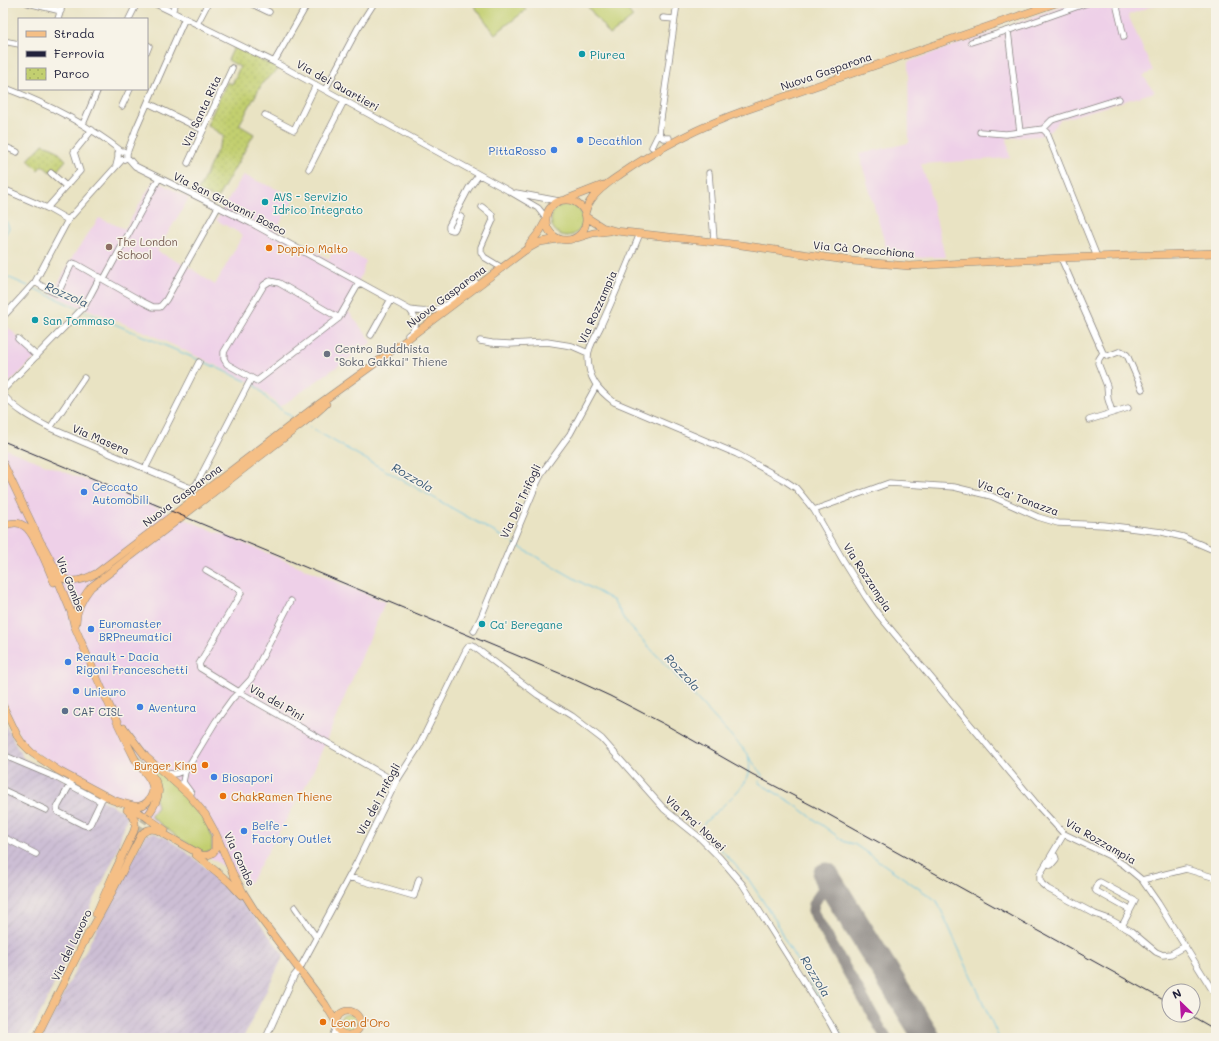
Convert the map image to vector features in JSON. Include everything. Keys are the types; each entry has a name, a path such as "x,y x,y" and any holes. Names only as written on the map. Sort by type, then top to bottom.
{"main road":[{"name":"Nuova Gasparona","path":"524,250 540,242 575,238 584,230 586,208 591,199 612,180 650,155 677,140 729,116 1056,3"},
{"name":"Nuova Gasparona","path":"42,544 58,572 64,579 72,582 78,582 98,573 312,409 502,268 524,250 537,236 551,205 612,180"},
{"path":"567,199 578,204 586,216"},
{"name":"Via Cà Orecchiona","path":"586,216 602,227 616,231 713,242 852,261 909,266 1097,256 1216,253"},
{"path":"545,219 549,232 559,239"},
{"name":"Via Cà Orecchiona","path":"575,238 593,233 616,231"},
{"name":"Nuova Gasparona","path":"75,628 77,611 86,593 91,587 316,413 342,388"},
{"name":"Via Gombe","path":"3,463 60,584 75,628 130,749"},
{"path":"4,525 10,522 22,520 29,522 34,526"},
{"path":"4,525 19,523 27,528 33,537 75,628"},
{"path":"48,570 60,584 70,587 81,584 98,573"},
{"path":"3,706 13,729 22,743 32,753 72,782 103,798 136,807 145,804 153,790 152,784 130,749"},
{"name":"Via Gombe","path":"114,715 137,747 153,764 188,794 204,814 216,834 233,874 255,911 325,1004 336,1024"},
{"path":"130,749 151,773 158,786 158,802 147,817"},
{"path":"112,800 147,817 182,843 228,882 255,911"},
{"path":"88,936 103,897 135,827 135,820 132,814 112,800"},
{"path":"88,936 143,833 149,830 157,830 201,855 209,855 213,852 216,846 215,837 204,814"},
{"name":"Via del Lavoro","path":"36,1038 88,936 124,860"},
{"path":"325,1004 335,1011 347,1011 354,1012 359,1017 360,1024 357,1034 346,1036 336,1024 341,1013 347,1011"}],"street":[{"path":"28,3 61,11"},
{"path":"58,18 63,3"},
{"path":"130,18 137,3"},
{"name":"Via dei Quartieri","path":"154,3 274,62 509,191 538,208 545,219"},
{"path":"172,11 176,3"},
{"path":"197,24 208,3"},
{"path":"250,3 269,12"},
{"path":"325,90 358,28 374,3"},
{"path":"652,147 659,133 677,3"},
{"path":"971,42 1008,31 1087,3"},
{"path":"1116,3 1124,37"},
{"path":"274,62 305,8"},
{"path":"1019,16 1022,26"},
{"path":"3,317 32,286 68,220 115,168 148,103 186,18"},
{"path":"663,18 674,19"},
{"path":"1008,31 1020,132"},
{"path":"3,41 18,44"},
{"name":"Via Santa Rita","path":"188,163 232,68"},
{"path":"266,115 294,130 316,85"},
{"path":"3,87 48,106 83,124 111,143 122,156"},
{"path":"83,124 98,90"},
{"path":"122,106 130,90"},
{"path":"980,132 1006,134 1042,129 1052,120 1119,99"},
{"path":"309,169 344,100"},
{"path":"148,103 203,130"},
{"path":"1042,129 1047,133 1097,256"},
{"path":"47,208 80,171 74,152 92,130"},
{"path":"659,133 663,138 670,138"},
{"path":"3,146 17,152"},
{"name":"Via San Giovanni Bosco","path":"122,156 135,166 257,226 410,310"},
{"path":"51,173 66,186"},
{"path":"709,174 713,242"},
{"path":"456,215 469,188 479,175"},
{"path":"3,390 84,307 159,178"},
{"path":"3,189 47,208 68,220"},
{"name":"Via dei Quartieri","path":"509,191 558,201"},
{"path":"32,286 47,289 56,293 59,291 73,263 143,302 153,307 160,307 166,300 218,207"},
{"path":"482,207 492,214 493,220 481,247 482,254 484,257 502,268"},
{"name":"Via Rozzampia","path":"641,234 588,353 590,370 599,390 614,402 737,454 796,488 814,510 843,560 878,614 1039,807 1064,834 1108,855 1124,865 1142,880 1216,996"},
{"path":"1061,258 1103,353 1108,356 1120,351 1128,355 1142,389"},
{"path":"410,310 422,312 434,311 442,308 474,284 488,278"},
{"path":"339,318 280,283 270,281 264,284 224,352 224,359 227,364 249,382 257,382 339,318 359,283"},
{"path":"371,335 391,299"},
{"path":"373,365 384,353 413,331 416,323 415,316 410,310"},
{"path":"18,339 37,356"},
{"path":"480,341 510,344 547,342 572,346 588,353"},
{"path":"1103,353 1098,363 1107,386 1108,399 1112,412"},
{"path":"145,469 199,362"},
{"path":"50,428 84,378"},
{"name":"Via Masera","path":"3,394 8,401 20,410 50,428 193,488 197,483 249,382"},
{"name":"Via Dei Trifogli","path":"474,631 543,471 570,434 596,386"},
{"path":"1089,420 1128,408"},
{"name":"Via Ca' Tonazza","path":"814,510 888,483 954,487 991,496 1038,517 1058,523 1162,532 1183,537 1216,551"},
{"path":"204,814 197,800 183,782 188,767 216,721 239,692 200,668 199,664 241,593 240,590 206,570"},
{"name":"Via dei Pini","path":"291,601 251,679 239,692 396,782"},
{"name":"Via dei Trifogli","path":"266,1038 294,976 299,970 349,877 396,782 419,746 466,650 469,646 478,648"},
{"name":"Via Pra' Novei","path":"478,648 538,695 572,716 602,739 664,809 700,838 720,858 743,885 827,1018 838,1038"},
{"path":"3,755 40,771 72,782 57,810 84,826 90,824 103,798"},
{"path":"40,771 47,764"},
{"path":"153,764 170,774 178,774 188,767"},
{"path":"3,790 46,810"},
{"path":"1064,834 1040,874 1042,884 1048,889 1082,908 1131,931 1156,952 1163,955 1171,954 1185,946"},
{"path":"3,837 36,854"},
{"path":"1142,880 1186,869 1216,878"},
{"path":"349,877 414,896 419,879"},
{"path":"1122,926 1135,901 1100,882 1098,883 1095,889 1096,891 1130,910"},
{"path":"295,907 316,937"},
{"path":"332,1037 336,1024"},
{"path":"332,1037 339,1034 346,1036"}],"shaded area":[{"path":"1073,3 1160,3 1128,15 1153,71 1143,76 1155,92 1060,120 1050,131 1039,136 1007,138 1010,158 921,164 928,185 945,257 889,258 859,154 909,143 908,62"},
{"path":"243,175 295,197 276,230 329,259 336,244 366,261 348,311 372,342 280,407 255,384 150,334 52,295 73,256 99,218 125,229 154,180 189,198 157,251 192,269 215,285 243,235 216,220"},
{"path":"3,322 37,356 3,389"},
{"path":"3,448 185,519 385,602 311,776 250,883 133,808 24,747 3,697"},
{"path":"3,719 23,758 128,814 115,856 29,1037 19,1038 7,1038 3,1036"},
{"path":"154,833 168,839 186,852 215,875 242,900 284,955 243,1038 41,1038 139,846 147,834"}],"green space":[{"path":"472,3 521,3 526,10 495,34"},
{"path":"585,3 623,3 633,17 610,35"},
{"path":"234,47 279,69 263,82 239,125 254,134 217,199 198,191 224,136 207,125 227,82 232,84 240,67 228,60"},
{"path":"43,144 54,148 66,160 55,173 52,170 50,172 42,165 38,170 28,160"},
{"path":"564,204 570,204 580,211 583,220 582,226 576,233 570,236 564,236 554,229 551,223 551,217 558,207"},
{"path":"126,735 141,757 185,794 204,817 212,836 212,851 204,853 180,839 150,816 157,807 146,764 132,751"},
{"path":"348,1014 354,1017 357,1023 354,1029 348,1032 342,1029 339,1023 342,1017"}],"waterway":[{"name":"Rozzola","path":"3,219 6,221 9,228 3,238"},
{"name":"Rozzola","path":"3,275 28,286"},
{"name":"Rozzola","path":"33,288 79,309"},
{"name":"Rozzola","path":"84,311 199,360"},
{"name":"Rozzola","path":"202,361 246,381"},
{"name":"Rozzola","path":"251,384 255,385 270,402 292,417"},
{"name":"Rozzola","path":"309,427 510,541"},
{"name":"Rozzola","path":"514,544 614,601 625,621 748,754 750,765 746,781 735,794 701,826 701,828 749,880 776,921 783,937 843,1038"},
{"path":"749,757 762,776"},
{"path":"760,781 759,783 791,802 845,842 854,844 937,901 999,1038"}],"taxiway":[{"path":"833,886 825,887 815,902 813,912 886,1038"}],"runway":[{"path":"826,876 927,1038"}],"tunnel":[{"path":"124,860 148,815"}],"railway":[{"path":"3,441 571,678 610,696 666,725 752,774 815,807 1161,999"},
{"path":"1201,1021 1216,1030"}],"place":[{"name":"Piurea","path":"582,54"},
{"name":"Decathlon","path":"580,140"},
{"name":"PittaRosso","path":"554,150"},
{"name":"AVS - Servizio Idrico Integrato","path":"265,202"},
{"name":"The London School","path":"109,247"},
{"name":"Doppio Malto","path":"269,248"},
{"name":"San Tommaso","path":"35,320"},
{"name":"Centro Buddhista \"Soka Gakkai\" Thiene","path":"327,354"},
{"name":"Ceccato Automobili","path":"84,492"},
{"name":"Ca' Beregane","path":"482,624"},
{"name":"Euromaster BRPneumatici","path":"91,629"},
{"name":"Renault - Dacia Rigoni Franceschetti","path":"68,662"},
{"name":"Unieuro","path":"76,691"},
{"name":"Aventura","path":"140,707"},
{"name":"CAF CISL","path":"65,711"},
{"name":"Burger King","path":"205,765"},
{"name":"Biosapori","path":"214,777"},
{"name":"ChakRamen Thiene","path":"223,796"},
{"name":"Belfe - Factory Outlet","path":"244,831"},
{"name":"Leon d'Oro","path":"323,1022"}]}
